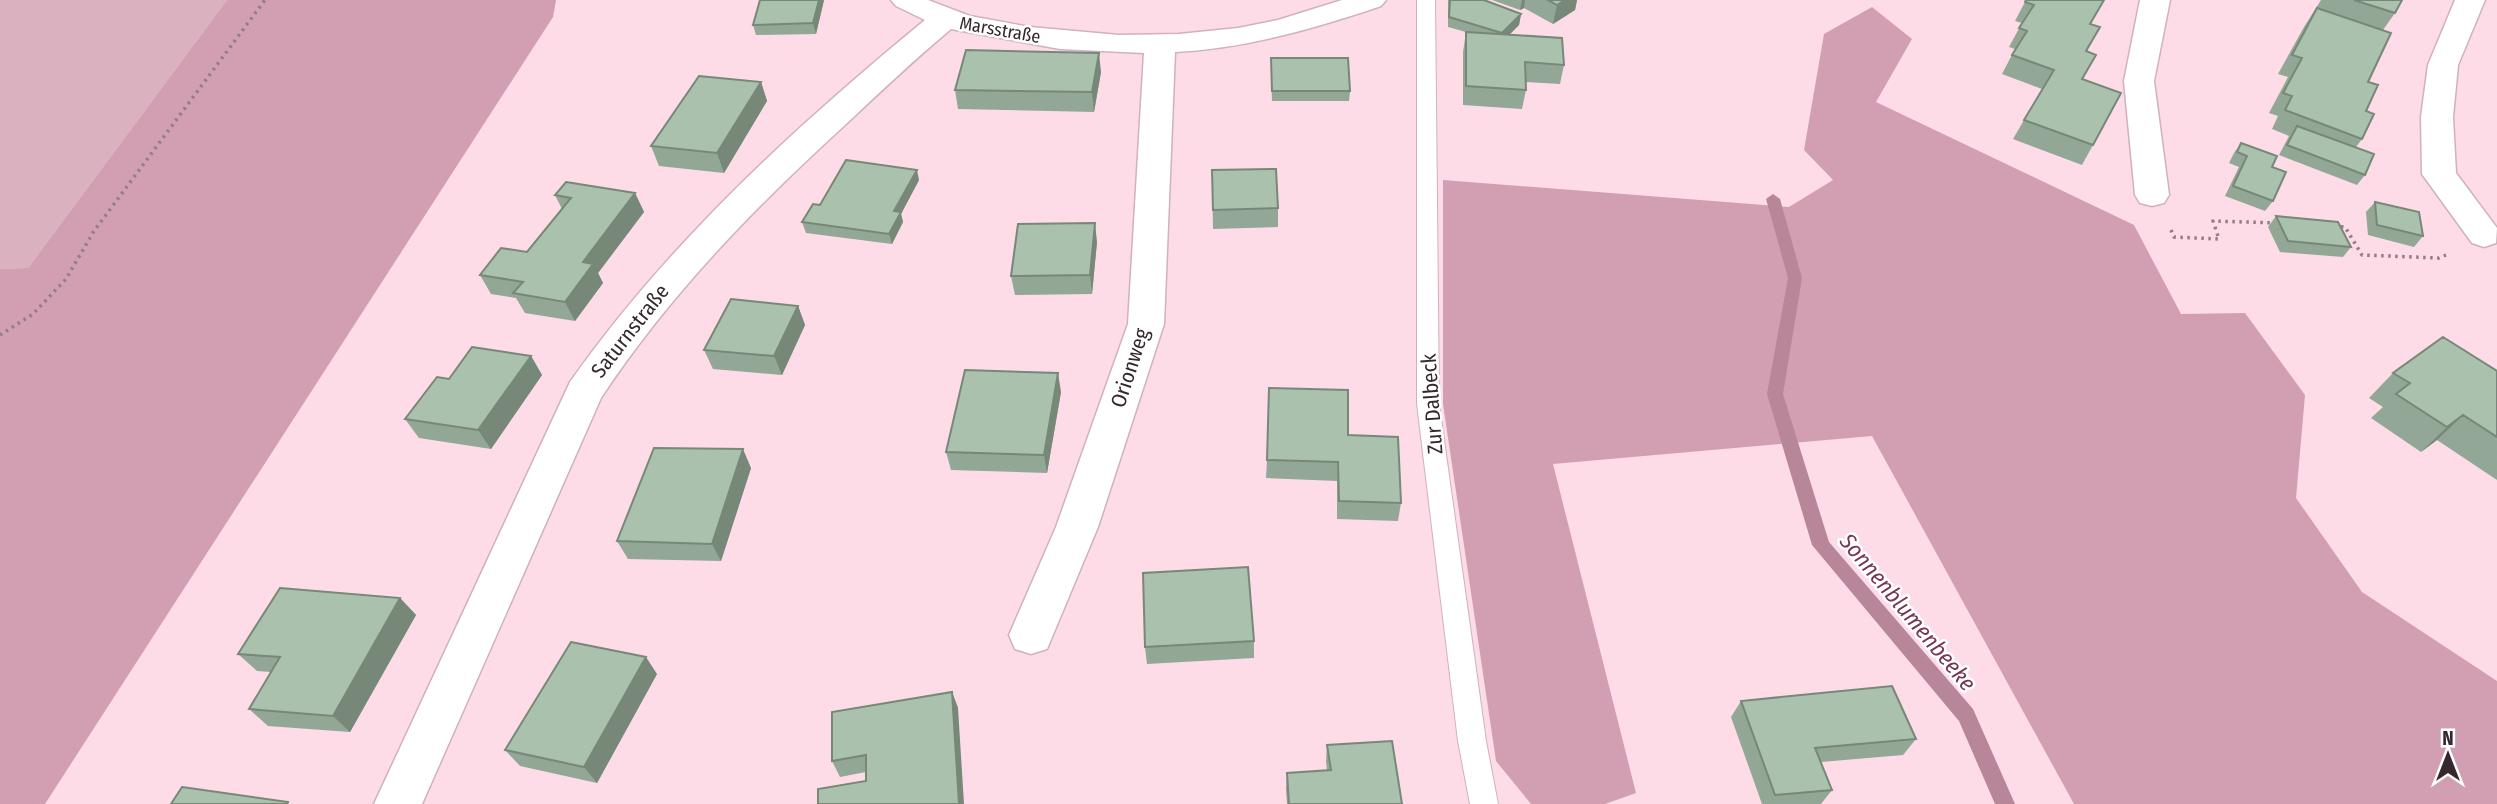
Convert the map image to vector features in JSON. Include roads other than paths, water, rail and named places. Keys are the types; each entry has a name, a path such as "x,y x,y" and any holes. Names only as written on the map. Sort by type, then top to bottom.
{"street":[{"name":"Marsstraße","path":"905,0 945,19 1027,36 1100,44 1160,43"},
{"path":"1160,43 1241,37 1316,19 1371,0"},
{"path":"2152,195 2139,81 2155,0"},
{"path":"2470,0 2444,65 2437,117 2439,174 2484,235"},
{"name":"Saturnstraße","path":"398,804 584,392 612,347 713,230 911,47 945,19"},
{"name":"Orionweg","path":"1031,635 1077,527 1146,324 1160,43"}],"lane":[{"name":"Zur Dalbeck","path":"1426,0 1428,404 1472,741 1484,804"}],"waterway":[{"name":"Sonnenblumenbeeke","path":"1773,199 1795,278 1775,394 1821,545 1966,715 2005,804"}]}
